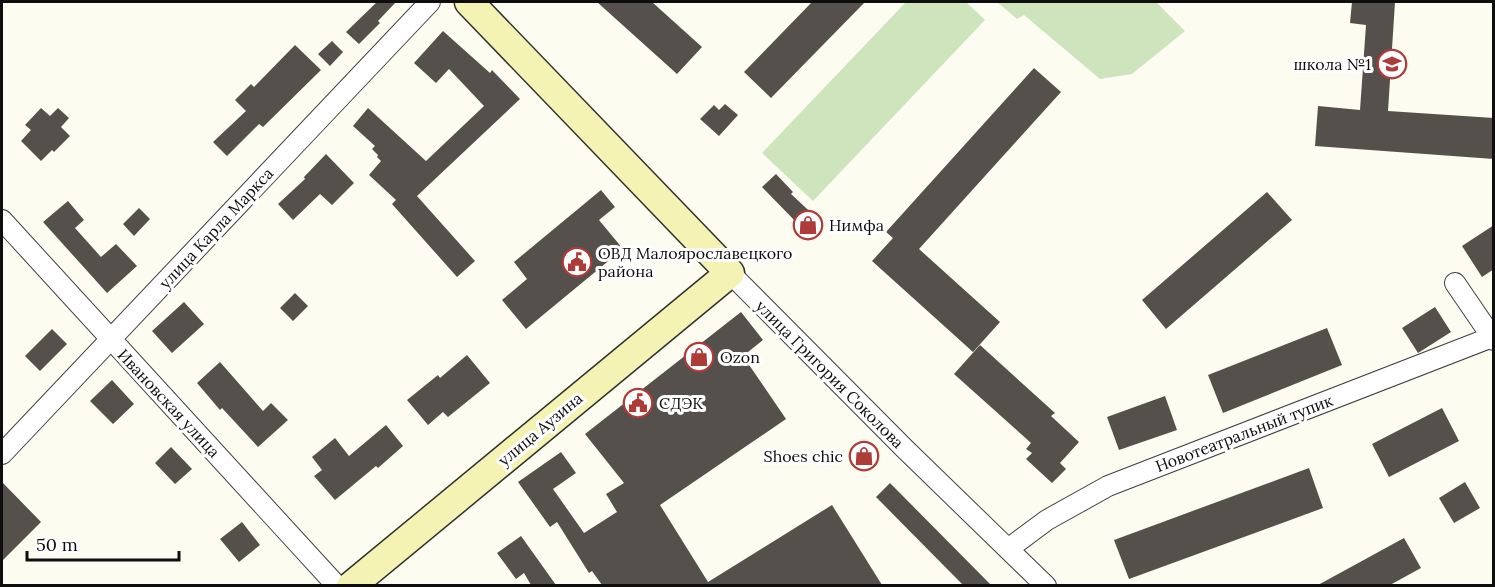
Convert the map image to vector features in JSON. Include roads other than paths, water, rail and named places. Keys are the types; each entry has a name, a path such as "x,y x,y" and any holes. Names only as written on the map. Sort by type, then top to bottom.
{"main road":[{"name":"улица Григория Соколова","path":"469,2 730,273"},
{"name":"улица Аузина","path":"351,585 730,273"}],"street":[{"name":"улица Карла Маркса","path":"2,454 430,2"},
{"name":"Ивановская улица","path":"2,220 338,585"},
{"name":"улица Григория Соколова","path":"730,273 905,449 1046,585"},
{"name":"Новотеатральный тупик","path":"1008,549 1047,520 1108,486 1493,339 1455,283"}],"place":[{"name":"школа №1","path":"1392,64"},
{"name":"Нимфа","path":"808,225"},
{"name":"ОВД Малоярославецкого района","path":"577,262"},
{"name":"Ozon","path":"699,357"},
{"name":"СДЭК","path":"638,403"},
{"name":"Shoes chic","path":"864,456"}]}
